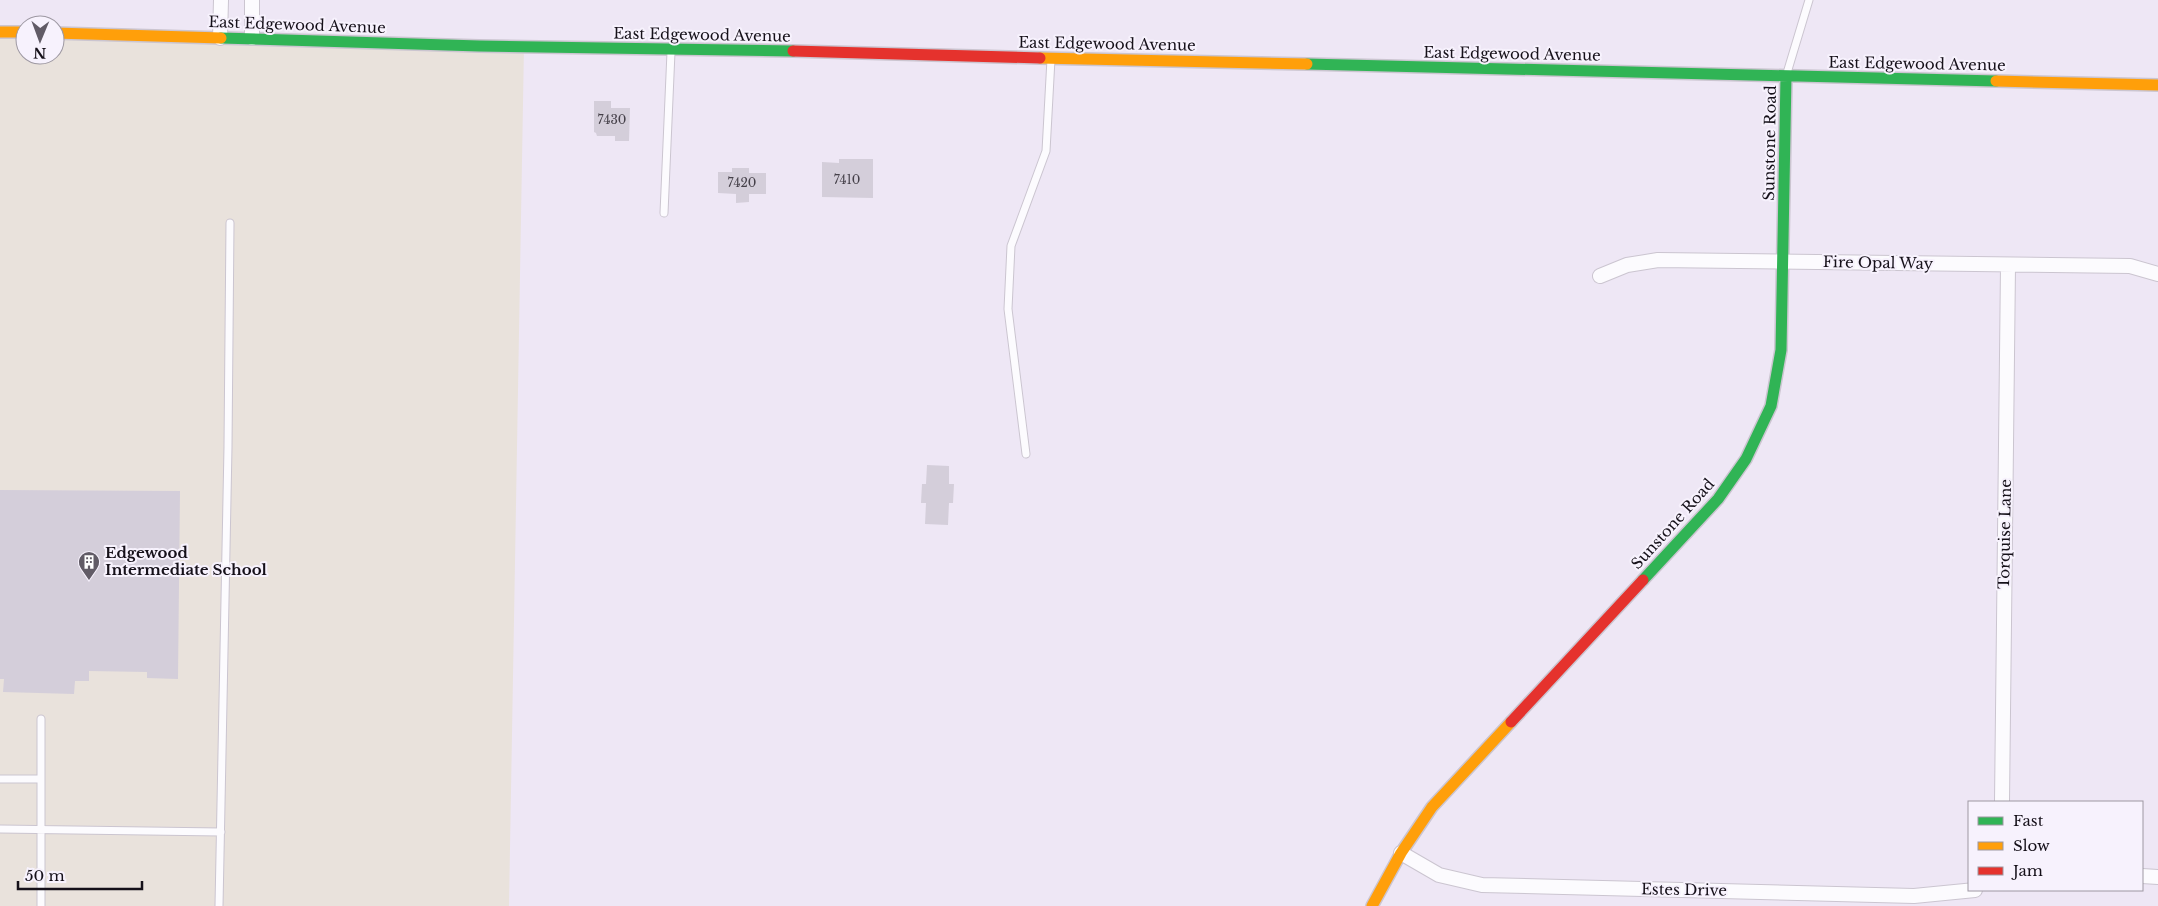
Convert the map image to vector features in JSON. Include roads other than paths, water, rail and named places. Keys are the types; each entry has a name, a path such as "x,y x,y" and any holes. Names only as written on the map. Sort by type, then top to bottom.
{"main road":[{"path":"0,32 15,32"},
{"name":"East Edgewood Avenue","path":"65,33 2158,85"},
{"name":"Sunstone Road","path":"1372,906 1401,853 1432,807 1718,499 1746,459 1771,406 1781,350 1786,76"}],"street":[{"path":"220,38 221,0"},
{"path":"252,0 252,38"},
{"name":"Fire Opal Way","path":"1600,276 1627,266 1658,260 2008,266 2130,266 2158,274"},
{"name":"Torquise Lane","path":"2002,801 2008,266"},
{"name":"Estes Drive","path":"1401,853 1439,875 1482,885 1914,896 1968,891"},
{"path":"2143,876 2158,877"}],"lane":[{"path":"1786,76 1809,0"},
{"path":"664,213 671,49"},
{"path":"1026,454 1008,308 1010,246 1046,151 1051,59"},
{"path":"220,906 230,223"},
{"path":"41,719 41,906"},
{"path":"0,779 41,779"},
{"path":"0,829 221,832"}],"place":[{"name":"Edgewood Intermediate School","path":"89,581"}]}
